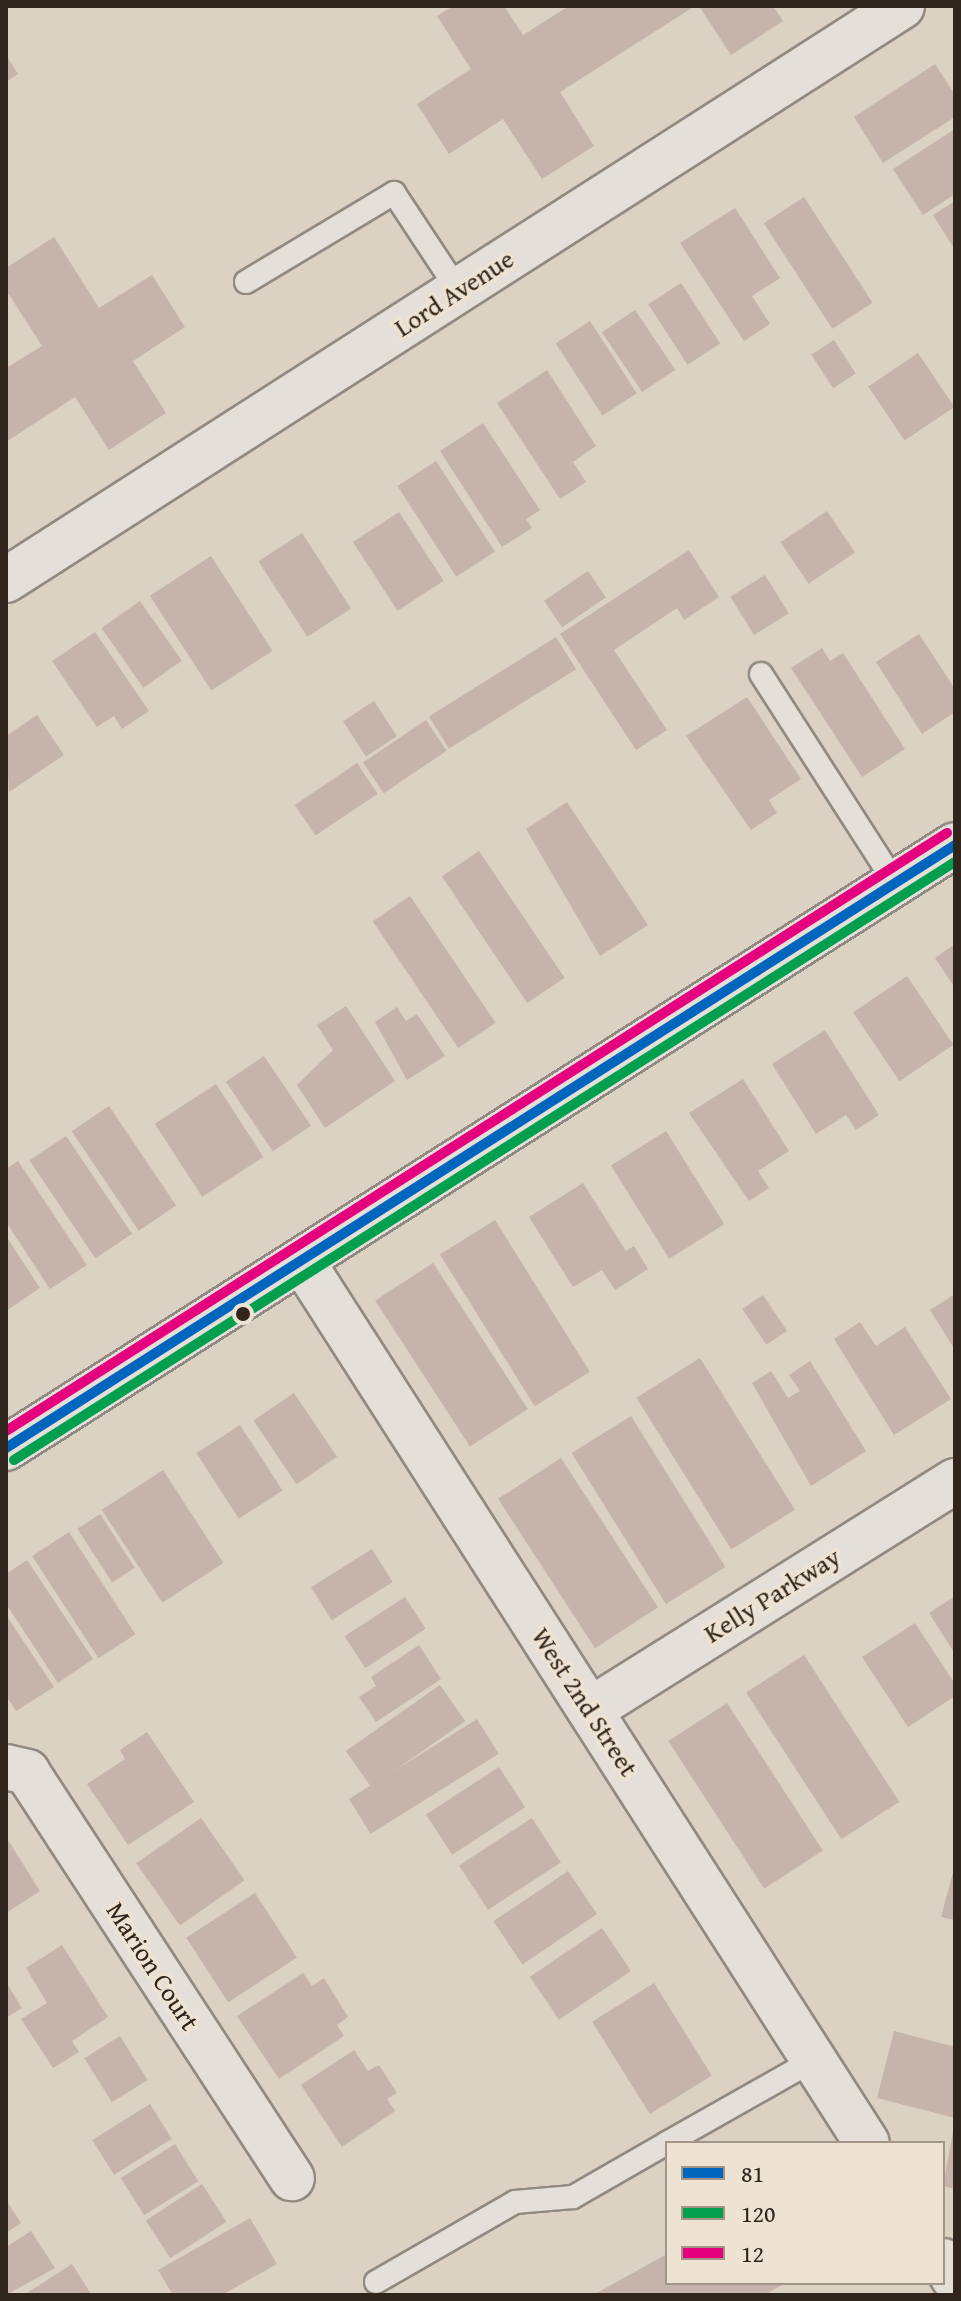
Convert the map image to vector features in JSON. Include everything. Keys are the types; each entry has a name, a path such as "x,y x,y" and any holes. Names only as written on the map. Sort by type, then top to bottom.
{"street":[{"name":"Lord Avenue","path":"6,580 902,6"},
{"path":"6,1448 955,845"},
{"name":"West 2nd Street","path":"302,1261 866,2141"},
{"name":"Kelly Parkway","path":"590,1710 955,1481"},
{"name":"Marion Court","path":"6,1767 27,1772 292,2178"}],"lane":[{"path":"246,282 394,193 458,290"},
{"path":"761,674 895,883"},
{"path":"671,2141 814,2060"},
{"path":"376,2282 515,2202 573,2197 665,2144"}],"building":[{"path":"453,6 504,6 523,35 569,6 695,6 560,92 594,146 542,179 503,119 449,154 417,104 471,69 437,16"},
{"path":"699,6 773,6 783,21 731,55"},
{"path":"6,55 18,74 6,82"},
{"path":"935,64 955,95 955,117 883,163 854,117"},
{"path":"955,129 955,194 923,215 893,169"},
{"path":"804,197 873,303 832,329 764,223"},
{"path":"955,201 955,250 933,215"},
{"path":"735,208 780,278 752,296 770,324 744,341 680,243"},
{"path":"54,237 99,308 152,275 185,327 133,361 166,413 109,450 75,397 6,442 6,368 42,346 6,290 6,268"},
{"path":"681,283 720,343 688,365 648,304"},
{"path":"635,310 675,370 642,392 602,332"},
{"path":"590,321 637,393 602,415 556,343"},
{"path":"834,340 856,374 833,388 811,355"},
{"path":"918,353 954,407 905,440 868,387"},
{"path":"547,370 596,446 573,462 586,482 560,499 497,403"},
{"path":"483,423 540,510 526,519 532,528 502,547 440,451"},
{"path":"436,461 495,552 456,577 397,486"},
{"path":"827,511 855,552 809,584 781,542"},
{"path":"399,512 444,581 398,611 353,542"},
{"path":"302,533 351,608 307,637 258,561"},
{"path":"689,550 719,597 684,620 677,608 614,650 667,730 636,750 560,634"},
{"path":"211,556 273,651 211,691 150,596"},
{"path":"588,571 606,598 562,627 544,601"},
{"path":"765,575 789,613 754,635 730,597"},
{"path":"140,601 182,661 143,688 101,628"},
{"path":"95,632 149,711 122,729 114,716 97,727 52,661"},
{"path":"919,634 955,689 955,712 922,734 876,662"},
{"path":"556,637 576,669 449,749 429,716"},
{"path":"822,648 830,661 843,653 905,749 862,777 791,668"},
{"path":"747,697 801,779 769,800 777,813 751,830 686,736"},
{"path":"374,701 397,736 366,756 343,721"},
{"path":"37,715 64,755 9,792 6,736"},
{"path":"426,720 447,751 384,793 363,762"},
{"path":"357,763 378,794 316,836 295,805"},
{"path":"567,802 648,925 600,956 526,829"},
{"path":"479,851 565,978 527,1003 442,876"},
{"path":"410,896 496,1023 458,1048 373,921"},
{"path":"955,944 955,988 935,958"},
{"path":"907,976 953,1045 900,1081 853,1012"},
{"path":"346,1006 395,1081 325,1128 297,1085 333,1050 317,1025"},
{"path":"397,1007 406,1021 417,1014 445,1056 407,1080 375,1022"},
{"path":"825,1030 879,1115 856,1130 846,1115 816,1134 772,1064"},
{"path":"264,1056 311,1126 273,1151 226,1082"},
{"path":"743,1079 789,1151 758,1171 769,1188 749,1201 689,1113"},
{"path":"216,1084 263,1157 202,1197 155,1124"},
{"path":"109,1106 176,1205 139,1231 72,1131"},
{"path":"666,1131 724,1224 669,1259 611,1165"},
{"path":"66,1136 132,1234 96,1258 30,1161"},
{"path":"18,1161 87,1265 50,1289 6,1222 6,1169"},
{"path":"583,1183 626,1251 634,1246 648,1269 615,1290 602,1270 573,1287 529,1217"},
{"path":"495,1220 590,1372 535,1406 440,1254"},
{"path":"6,1236 40,1288 6,1311"},
{"path":"433,1263 528,1409 470,1447 375,1301"},
{"path":"955,1294 955,1350 930,1310"},
{"path":"763,1295 787,1331 766,1345 742,1309"},
{"path":"860,1322 876,1346 905,1327 951,1399 894,1435 834,1339"},
{"path":"700,1358 795,1510 731,1550 636,1398"},
{"path":"810,1361 866,1451 811,1486 752,1383 771,1371 788,1398 800,1391 789,1375"},
{"path":"294,1393 337,1457 296,1484 253,1420"},
{"path":"631,1416 725,1567 666,1604 572,1453"},
{"path":"240,1425 282,1490 239,1519 196,1453"},
{"path":"561,1458 658,1607 595,1648 498,1499"},
{"path":"163,1470 223,1563 162,1603 102,1510"},
{"path":"100,1514 135,1568 112,1582 77,1529"},
{"path":"69,1532 135,1634 99,1658 32,1556"},
{"path":"372,1549 393,1582 332,1620 311,1587"},
{"path":"27,1560 93,1659 58,1683 6,1604 6,1574"},
{"path":"955,1596 955,1654 929,1613"},
{"path":"405,1597 426,1629 365,1668 345,1636"},
{"path":"6,1615 54,1687 16,1711 6,1696"},
{"path":"915,1623 955,1684 955,1696 908,1727 862,1657"},
{"path":"419,1645 441,1679 376,1722 359,1697 376,1686 371,1677"},
{"path":"804,1655 899,1802 841,1839 746,1693"},
{"path":"440,1685 465,1721 371,1787 346,1751"},
{"path":"727,1703 823,1851 764,1889 668,1741"},
{"path":"477,1719 499,1754 371,1834 349,1799"},
{"path":"147,1732 194,1802 128,1845 87,1784 125,1759 120,1750"},
{"path":"499,1767 525,1807 452,1855 426,1814"},
{"path":"201,1818 245,1880 180,1926 136,1863"},
{"path":"532,1818 561,1862 488,1910 459,1865"},
{"path":"6,1837 40,1891 6,1913"},
{"path":"955,1865 955,1920 941,1917"},
{"path":"568,1871 597,1914 522,1964 493,1921"},
{"path":"255,1893 297,1958 228,2002 186,1938"},
{"path":"602,1928 631,1971 559,2020 530,1977"},
{"path":"62,1945 108,2017 72,2041 79,2052 53,2068 21,2019 47,2003 26,1968"},
{"path":"303,1973 312,1986 324,1978 348,2017 337,2025 344,2036 279,2079 237,2016"},
{"path":"6,1982 22,2008 6,2018"},
{"path":"654,1983 712,2075 650,2114 592,2022"},
{"path":"894,2031 955,2047 955,2118 877,2098"},
{"path":"120,2036 148,2080 112,2102 84,2058"},
{"path":"354,2050 368,2071 379,2065 397,2093 387,2099 395,2111 342,2147 301,2085"},
{"path":"150,2104 172,2139 114,2175 92,2140"},
{"path":"955,2121 955,2189 945,2186"},
{"path":"175,2144 198,2181 144,2215 121,2178"},
{"path":"202,2184 227,2222 170,2258 146,2220"},
{"path":"6,2200 21,2223 6,2233"},
{"path":"250,2218 277,2264 222,2295 173,2295 158,2270"},
{"path":"31,2231 55,2268 6,2295 6,2247"},
{"path":"665,2255 665,2285 782,2285 764,2295 593,2295"},
{"path":"72,2264 91,2294 24,2295"}],"transit line":[{"name":"12","path":"6,1431 947,833"},
{"name":"81","path":"6,1448 955,845"},
{"name":"120","path":"14,1460 955,862"}]}
